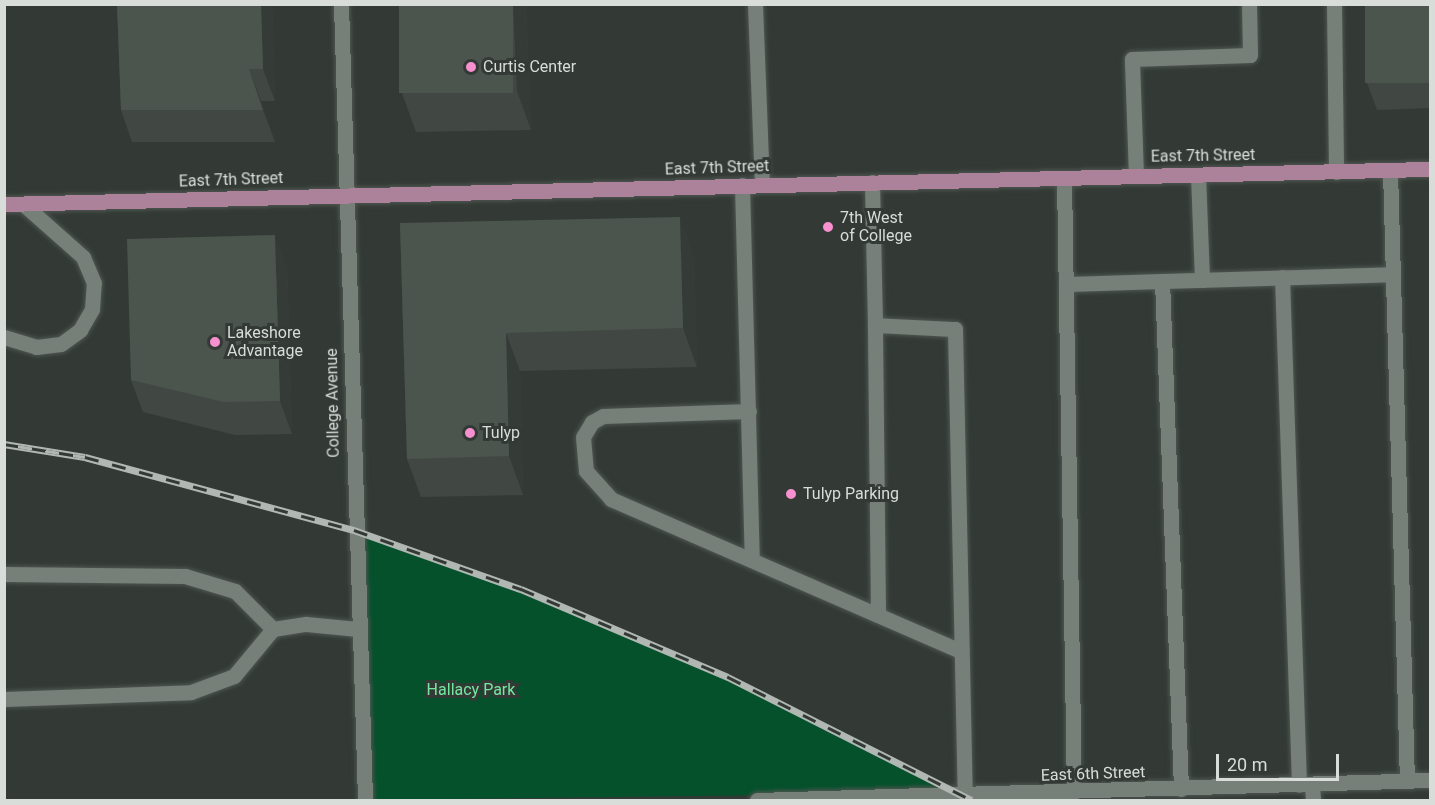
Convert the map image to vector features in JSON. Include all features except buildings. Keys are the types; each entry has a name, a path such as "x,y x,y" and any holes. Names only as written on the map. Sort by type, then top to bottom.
{"main road":[{"name":"East 7th Street","path":"4,204 1431,169"}],"street":[{"name":"College Avenue","path":"341,4 364,801"},
{"path":"755,4 762,184"},
{"path":"1136,176 1132,59 1250,55 1249,4"},
{"path":"1334,4 1336,172"},
{"path":"1390,170 1407,781"},
{"path":"1198,175 1202,280"},
{"path":"1064,178 1068,284 1074,792"},
{"path":"872,182 878,615"},
{"path":"742,185 752,560"},
{"path":"4,337 36,347 61,344 80,330 92,309 94,283 83,257 23,204"},
{"path":"1068,284 1393,274"},
{"path":"1282,277 1305,785 1313,801"},
{"path":"1162,281 1181,789"},
{"path":"875,325 955,329 965,796"},
{"path":"749,411 603,416 592,422 583,437 583,463 586,471 611,499 961,651"},
{"path":"4,574 185,576 235,591 273,629"},
{"path":"4,699 191,692 234,676 273,629 306,624 358,629"},
{"name":"East 6th Street","path":"757,801 946,799 965,796 1431,780"}],"green space":[{"name":"Hallacy Park","path":"354,530 521,589 728,677 950,793 365,800"}],"railway":[{"path":"4,444 85,457 354,530 521,589 728,677 972,800"}],"place":[{"name":"Curtis Center","path":"471,67"},
{"name":"7th West of College","path":"828,227"},
{"name":"Lakeshore Advantage","path":"215,342"},
{"name":"Tulyp","path":"470,433"},
{"name":"Tulyp Parking","path":"791,494"}]}
